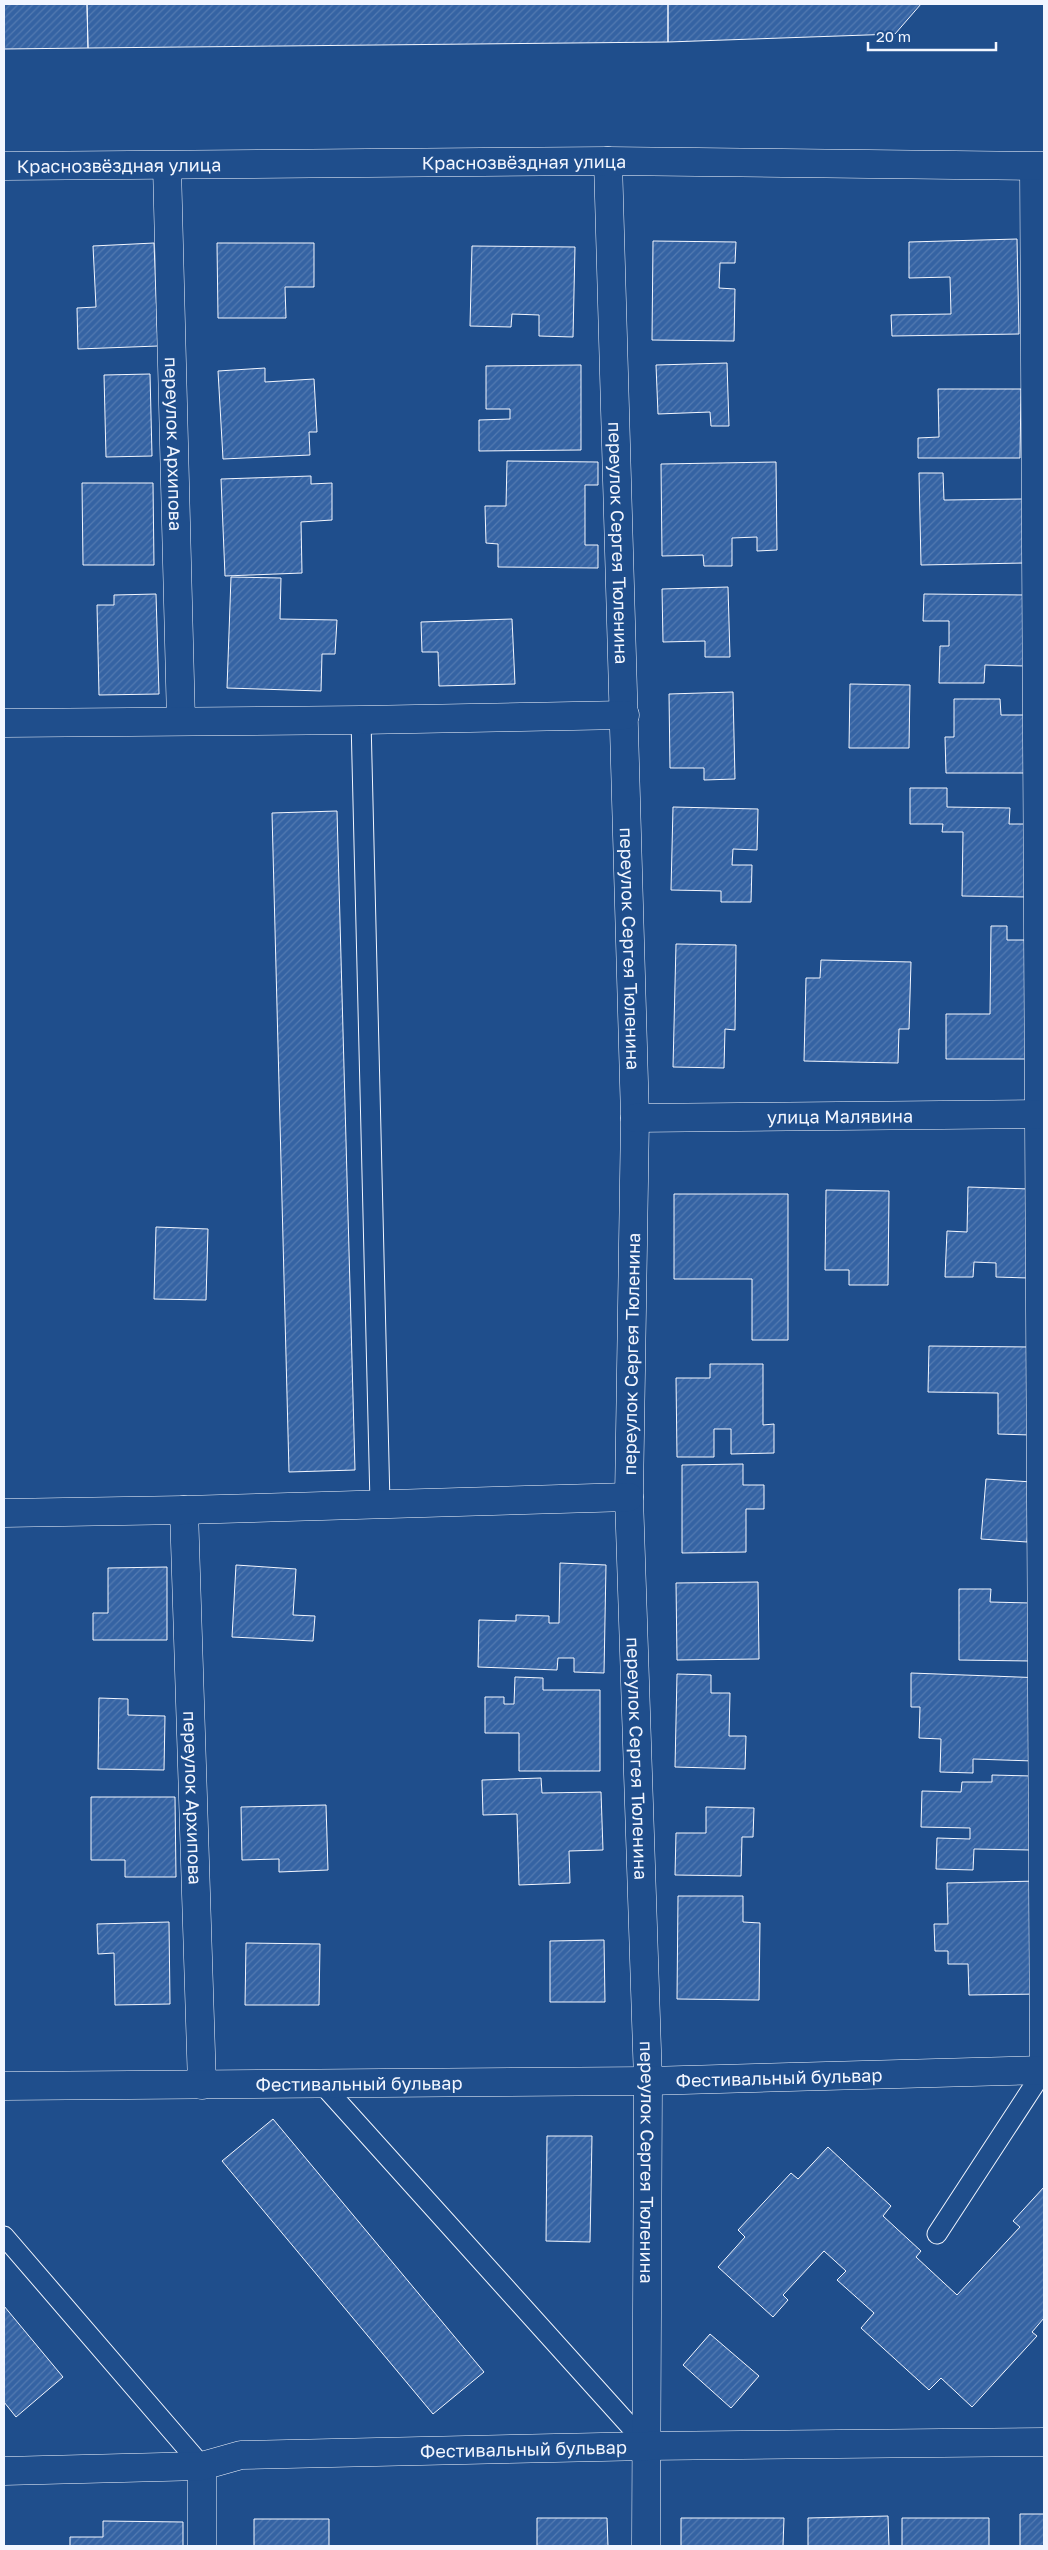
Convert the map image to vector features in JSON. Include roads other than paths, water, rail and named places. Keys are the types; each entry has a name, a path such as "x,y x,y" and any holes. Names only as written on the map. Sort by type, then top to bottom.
{"street":[{"name":"Краснозвёздная улица","path":"4,166 608,161 1039,166"},
{"name":"переулок Сергея Тюленина","path":"608,161 635,1118 629,1497 648,2081 648,2446 646,2546"},
{"name":"переулок Архипова","path":"167,166 181,721"},
{"path":"1039,166 1044,2070"},
{"path":"4,723 361,720 625,715"},
{"name":"улица Малявина","path":"635,1118 1042,1114"},
{"path":"4,1513 184,1510 629,1497"},
{"name":"переулок Архипова","path":"184,1510 202,2085"},
{"name":"Фестивальный бульвар","path":"4,2086 648,2081 1044,2070"},
{"name":"Фестивальный бульвар","path":"4,2471 202,2466 241,2455 648,2446 1044,2442"},
{"path":"202,2466 202,2546"}],"lane":[{"path":"361,720 380,1503"},
{"path":"937,2234 1044,2070"},
{"path":"322,2084 648,2446"},
{"path":"4,2236 202,2466"}]}
